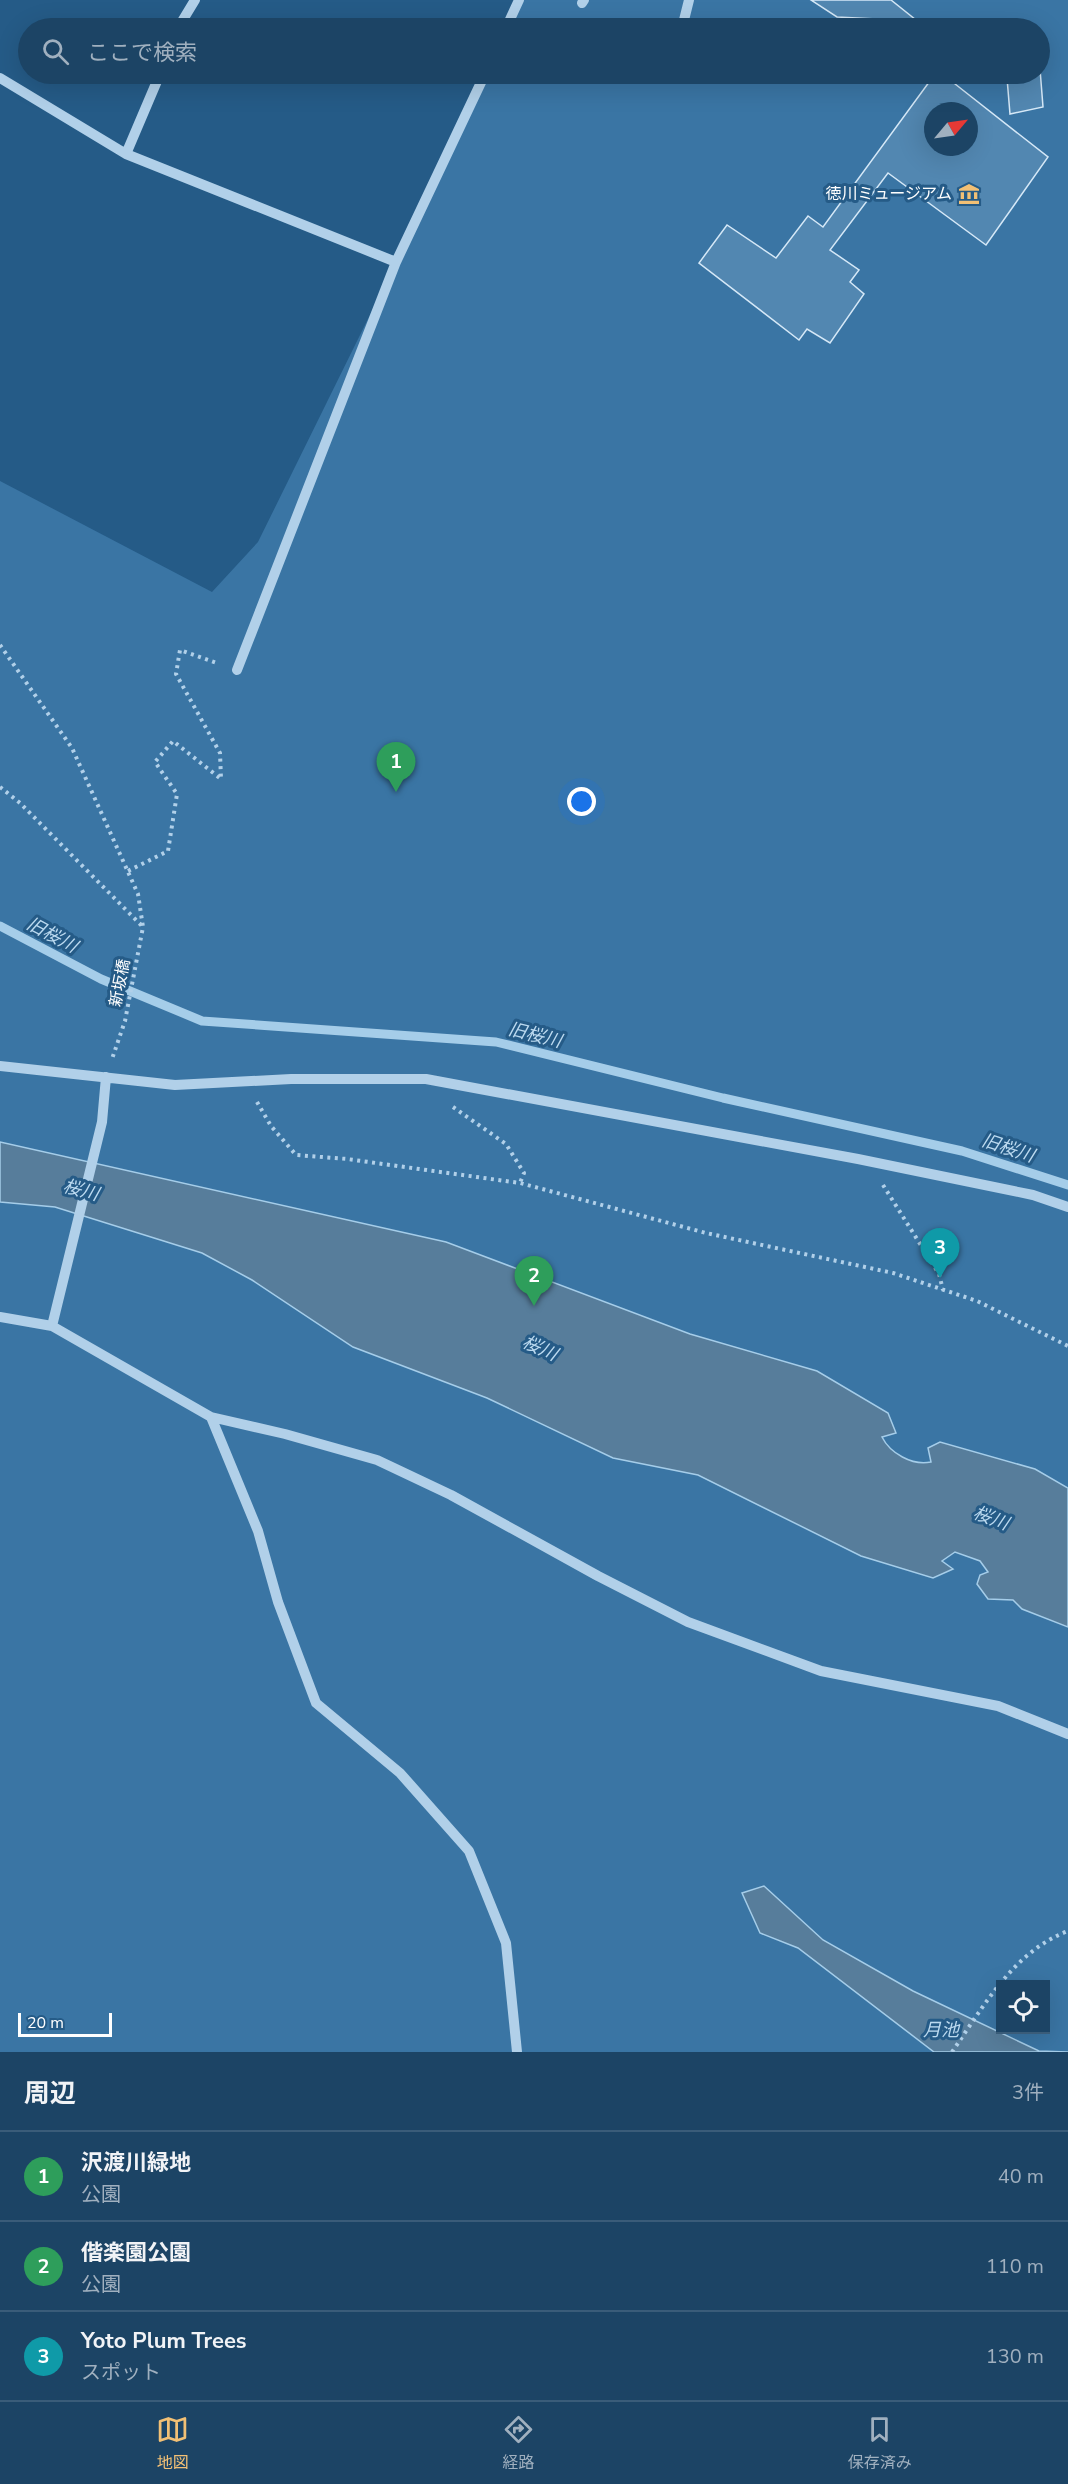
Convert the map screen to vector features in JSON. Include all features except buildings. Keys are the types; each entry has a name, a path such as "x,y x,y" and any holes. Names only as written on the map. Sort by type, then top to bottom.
{"street":[{"path":"184,18 195,0"},
{"path":"511,18 519,0"},
{"path":"684,18 688,0"},
{"path":"0,78 126,154 396,262"},
{"path":"126,154 156,84"},
{"path":"237,670 396,262 480,84"},
{"path":"0,1066 175,1085 291,1079 435,1081 869,1161 1033,1195 1068,1207"},
{"path":"52,1326 66,1258 102,1122 106,1077"},
{"path":"0,1317 52,1326 211,1417 285,1434 376,1460 451,1495 598,1576 688,1622 821,1671 998,1706 1068,1734"},
{"path":"211,1417 258,1531 278,1602 316,1703 400,1773 469,1851 506,1943 517,2052"}],"path":[{"name":"新坂橋","path":"0,645 72,748 138,894 143,927 125,1021 106,1077"},
{"path":"128,871 168,851 177,794 155,762 173,741 221,779 220,753 176,674 180,650 237,670"},
{"path":"0,787 20,802 143,927"},
{"path":"246,1081 271,1126 296,1155 347,1159 520,1183 706,1233 893,1273 977,1301 1067,1346"},
{"path":"435,1081 455,1110 506,1144 524,1173 520,1183"},
{"path":"869,1161 939,1274 943,1290"},
{"path":"952,2052 1009,1971 1033,1951 1068,1931"}],"shaded area":[{"path":"519,0 1068,0 1068,2052 0,2052 0,481 212,592 258,542 396,262 480,84 1050,84 1050,18 511,18"}],"water":[{"name":"桜川","path":"0,1142 446,1242 690,1334 817,1371 888,1413 896,1433 882,1437 890,1448 909,1460 931,1462 928,1448 940,1442 1035,1469 1068,1488 1068,1627 1022,1609 1013,1600 988,1599 977,1584 980,1575 988,1572 980,1561 955,1552 942,1561 953,1569 933,1578 861,1556 698,1475 613,1458 487,1398 353,1347 252,1280 202,1253 55,1207 0,1202"},
{"name":"月池","path":"764,1886 823,1940 913,1991 996,2031 996,2034 1003,2034 1039,2051 1068,2052 934,2052 798,1948 760,1933 742,1893"}],"waterway":[{"name":"旧桜川","path":"0,926 101,979 202,1021 496,1042 723,1098 962,1151 1068,1185"}],"place":[{"name":"徳川ミュージアム","path":"969,194"},
{"name":"沢渡川緑地","path":"396,792"},
{"name":"Yoto Plum Trees","path":"940,1278"},
{"name":"偕楽園公園","path":"534,1306"}]}
